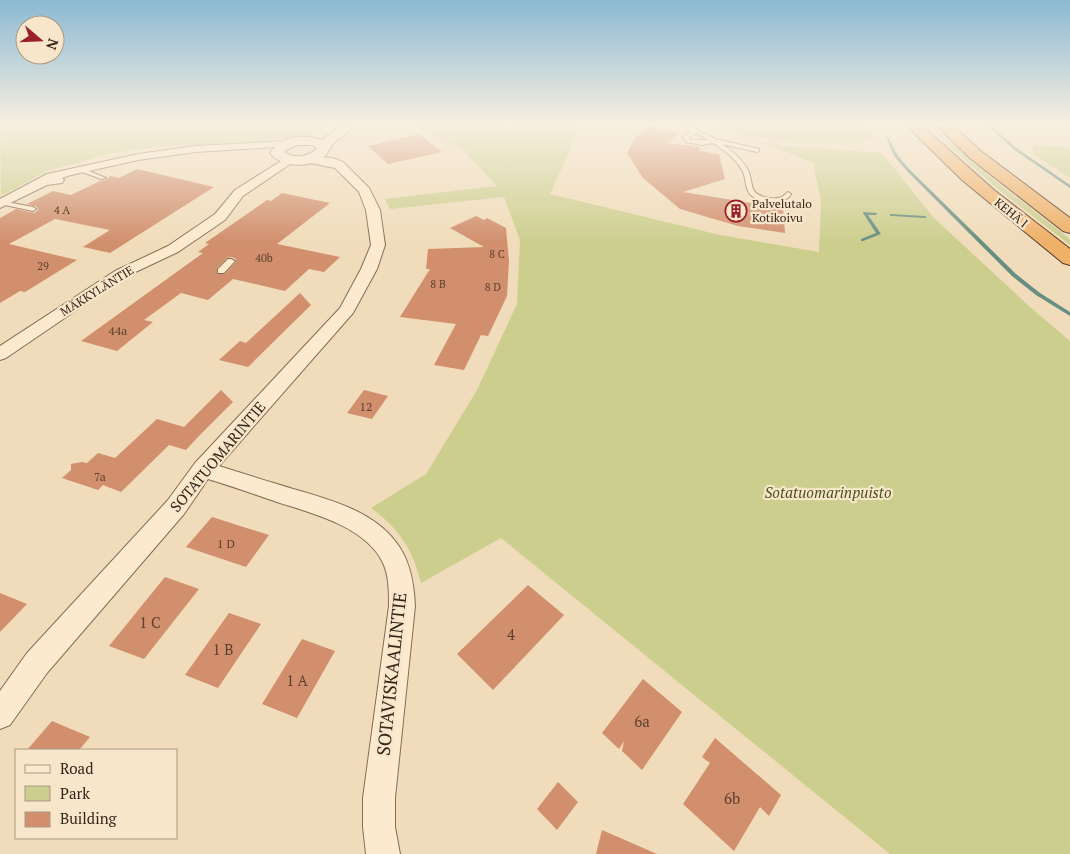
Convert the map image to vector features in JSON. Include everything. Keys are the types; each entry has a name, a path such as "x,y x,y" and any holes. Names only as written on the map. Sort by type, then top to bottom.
{"highway":[{"name":"KEHÄ I","path":"951,163 1070,258"},
{"name":"KEHÄ I","path":"986,163 1070,227"}],"street":[{"path":"1,203 44,182 113,163"},
{"name":"MÄKKYLÄNTIE","path":"0,354 120,274 161,256 180,245 224,214 238,193 275,163"},
{"name":"SOTATUOMARINTIE","path":"0,715 37,664 176,507 204,469 347,310 369,269 378,245 373,210 365,191 337,163"},
{"name":"SOTAVISKAALINTIE","path":"204,469 312,504 358,524 376,537 387,549 398,570 402,590 402,606 379,798 379,827 383,854"}],"lane":[{"path":"739,163 749,177 749,188 752,193 759,197 779,200 786,198 788,194"},
{"path":"82,170 103,178"},
{"path":"1,203 33,209"},
{"path":"221,271 231,261"}],"green space":[{"path":"1,163 77,163 47,171 1,196"},
{"name":"Sotatuomarinpuisto","path":"475,163 564,163 550,194 720,235 819,252 821,201 813,163 890,163 933,217 1030,307 1070,341 1070,854 890,854 501,538 421,583 404,541 390,524 371,508 426,474 477,390 517,304 520,240 504,197 390,209 385,199 497,186"},
{"path":"968,163 975,163 1070,239 1070,245 995,187"},
{"path":"1047,163 1070,163 1070,178"}],"building":[{"path":"633,163 721,163 725,179 683,192 783,208 785,233 738,226 680,209 643,178"},
{"path":"137,169 214,187 110,253 83,247 110,230 55,219 9,244 77,260 25,292 20,291 0,303 0,218 16,209 34,213 38,210 37,207 27,204 53,191 71,195 106,180 110,176 119,178"},
{"path":"282,193 330,203 277,244 340,257 324,272 309,269 285,291 233,279 208,300 181,293 144,320 153,322 117,351 81,341 203,253 198,252 209,244 205,243 267,200 271,201","holes":["232,257 236,259 236,262 225,274 217,274 217,268 227,258"]},
{"path":"476,216 484,220 487,218 506,228 509,261 507,296 488,336 481,335 464,370 434,365 456,324 400,317 430,269 426,269 428,249 484,247 450,228"},
{"path":"300,293 311,305 248,367 219,360 240,341 246,343"},
{"path":"221,390 233,402 186,450 169,445 121,492 103,485 98,490 62,478 71,470 71,464 87,463 98,453 115,458 157,419 184,427"},
{"path":"364,390 388,396 372,419 347,413"},
{"path":"212,517 269,535 246,567 186,547"},
{"path":"165,577 199,589 144,659 109,646"},
{"path":"528,585 564,615 493,690 457,654"},
{"path":"0,593 27,604 0,632"},
{"path":"229,613 261,624 218,688 185,675"},
{"path":"302,639 335,651 297,718 262,704"},
{"path":"643,679 682,712 642,770 622,751 624,741 619,749 602,733"},
{"path":"52,721 90,737 80,749 28,749"},
{"path":"715,738 781,795 769,816 760,807 734,851 683,804 710,763 702,757"},
{"path":"558,782 578,802 557,830 537,809"},
{"path":"602,830 657,854 596,854"}],"waterway":[{"path":"902,163 1014,275 1038,294 1070,314"},
{"path":"1035,163 1070,187"},
{"path":"863,240 879,234 865,213 875,214"},
{"path":"892,215 925,217"}],"place":[{"name":"Palvelutalo Kotikoivu","path":"736,211"}]}
